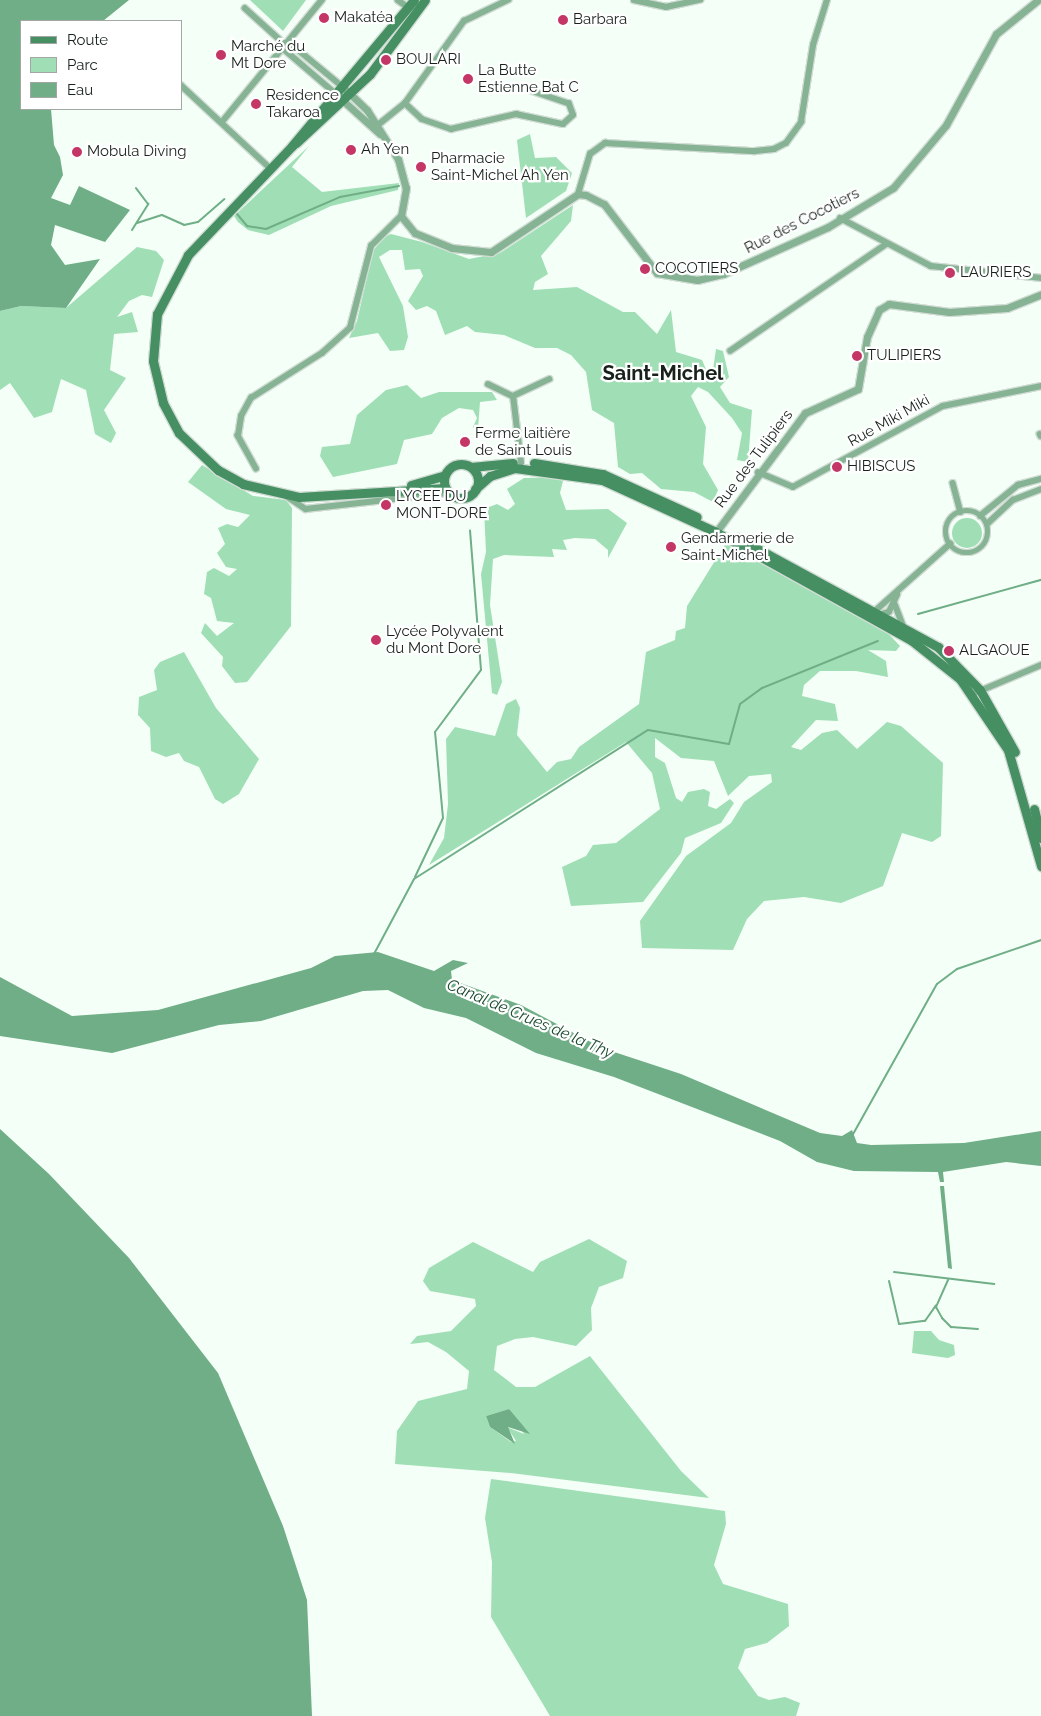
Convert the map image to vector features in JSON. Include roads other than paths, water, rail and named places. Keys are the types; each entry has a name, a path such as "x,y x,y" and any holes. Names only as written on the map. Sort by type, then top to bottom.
{"main road":[{"path":"292,146 344,102 391,50 425,0"},
{"path":"411,2 292,146 203,238 170,284 154,331 153,361 166,410 195,452 243,484 285,495 448,491 463,497 490,476 506,470 568,472 638,494 718,530 833,598 911,640 976,692 1008,750 1041,866"},
{"path":"357,493 445,475 456,464 471,467 521,463 604,474 718,530 903,625 938,647 976,692 1011,743 1040,833"},
{"path":"471,467 478,480 475,489"},
{"path":"445,475 448,491"}],"street":[{"path":"222,122 288,46 322,0"},
{"path":"398,0 411,2"},
{"path":"378,125 405,103 464,21 508,0"},
{"path":"634,0 666,7 700,0"},
{"path":"245,8 288,46 344,102 380,134 404,171 401,216 407,228 437,242 491,252 578,194 590,154 605,143 755,151 774,149 786,143 800,122 813,46 827,0"},
{"name":"Rue des Cocotiers","path":"578,194 604,204 657,273 682,280 723,274 840,218 893,188 919,162 946,125 996,34 1038,0"},
{"path":"288,46 351,94 378,125 380,134"},
{"path":"182,86 271,169"},
{"path":"405,103 422,119 451,129 516,114 563,124 574,115 569,104 522,88"},
{"path":"256,469 238,436 240,416 251,398 322,353 350,328 371,246 401,216"},
{"path":"840,218 885,245 931,266 1041,278"},
{"path":"730,351 885,245"},
{"name":"Rue des Tulipiers","path":"718,530 758,472 806,413 858,389 869,330 879,310 890,304 949,312 1007,308 1041,294"},
{"path":"513,396 549,379"},
{"path":"488,384 513,396"},
{"name":"Rue Miki Miki","path":"758,472 793,487 943,406 1041,386"},
{"path":"513,396 521,463"},
{"path":"980,516 1018,485 1041,479"},
{"path":"953,483 961,512"},
{"path":"987,524 1013,500 1041,489"},
{"path":"285,495 306,509 448,491"},
{"path":"961,512 980,516 987,524 987,538 978,550 960,552 950,544 947,524 961,512"},
{"path":"879,613 950,544"},
{"path":"896,595 895,604 903,625"},
{"path":"833,598 879,613 895,604"},
{"path":"976,692 1041,665"}],"water":[{"path":"0,0 129,0 104,20 20,20 20,110 51,110 54,145 60,157 63,175 51,198 70,205 79,186 130,210 105,242 55,225 51,245 65,265 100,259 66,308 21,306 0,311"},
{"name":"Canal de Crues de la Thy","path":"378,952 434,971 453,960 468,963 451,971 452,980 521,1005 602,1048 681,1074 820,1133 842,1136 852,1130 857,1143 871,1145 964,1143 1041,1131 1041,1166 1006,1162 943,1172 944,1182 940,1182 938,1172 854,1171 817,1162 780,1141 614,1077 536,1053 466,1018 424,1008 388,990 363,991 261,1021 219,1025 112,1053 0,1036 0,977 72,1016 158,1010 311,968 335,956"},
{"path":"0,1129 49,1174 129,1258 218,1373 283,1526 307,1600 312,1716 0,1716"},
{"path":"940,1186 944,1186 952,1269 948,1268"},
{"path":"509,1409 530,1434 508,1427 515,1444 490,1427 486,1416"}],"waterway":[{"path":"237,214 247,226 266,229 340,197 399,186"},
{"path":"132,230 148,204 136,188"},
{"path":"137,223 162,215 184,225 198,222 224,199"},
{"path":"415,877 443,818 435,732 481,670 470,530"},
{"path":"918,614 1041,580"},
{"path":"374,954 414,879 648,730 729,744 740,704 762,688 878,641"},
{"path":"852,1136 937,984 957,969 1041,940"},
{"path":"894,1272 994,1284"},
{"path":"948,1280 936,1307 942,1318 951,1327 978,1329"},
{"path":"889,1281 899,1324 925,1321 936,1305"}],"place":[{"name":"Makatéa","path":"324,18"},
{"name":"Barbara","path":"563,20"},
{"name":"Marché du Mt Dore","path":"221,55"},
{"name":"BOULARI","path":"386,60"},
{"name":"La Butte Estienne Bat C","path":"468,79"},
{"name":"Residence Takaroa","path":"256,104"},
{"name":"Ah Yen","path":"351,150"},
{"name":"Mobula Diving","path":"77,152"},
{"name":"Pharmacie Saint-Michel Ah Yen","path":"421,167"},
{"name":"COCOTIERS","path":"645,269"},
{"name":"LAURIERS","path":"950,273"},
{"name":"TULIPIERS","path":"857,356"},
{"name":"Ferme laitière de Saint Louis","path":"465,442"},
{"name":"HIBISCUS","path":"837,467"},
{"name":"LYCEE DU MONT-DORE","path":"386,505"},
{"name":"Gendarmerie de Saint-Michel","path":"671,547"},
{"name":"Lycée Polyvalent du Mont Dore","path":"376,640"},
{"name":"ALGAOUE","path":"949,651"}],"district":[{"name":"Saint-Michel","path":"663,373"}]}
